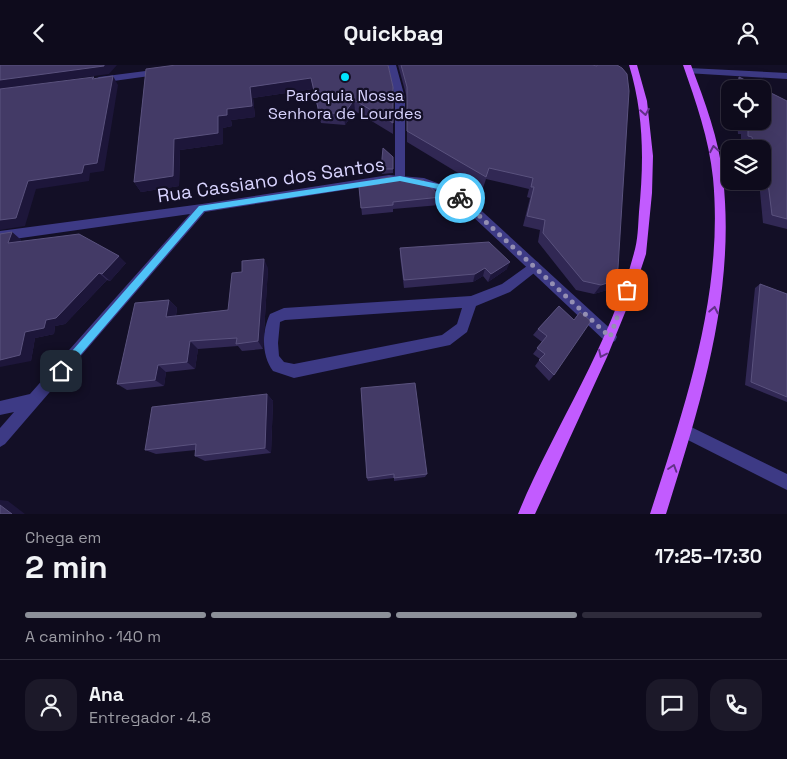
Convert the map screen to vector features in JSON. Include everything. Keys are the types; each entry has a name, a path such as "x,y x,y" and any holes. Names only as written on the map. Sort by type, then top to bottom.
{"main road":[{"path":"526,514 610,337 638,258 649,179 646,120 640,83 633,65"},
{"path":"658,514 685,431 710,328 716,299 721,250 721,210 711,130 688,68"}],"street":[{"path":"126,77 136,65"},
{"path":"392,65 400,98 400,178"},
{"path":"688,68 787,76"},
{"path":"87,82 174,70"},
{"name":"Rua Cassiano dos Santos","path":"0,236 400,178 440,186 457,195 610,337"},
{"path":"0,439 202,208"},
{"path":"472,302 462,328 445,341 294,371 279,366 272,358 272,327 275,318 284,314 472,302 506,288 534,266"},
{"path":"0,408 36,400"},
{"path":"685,431 787,482"}],"building":[{"path":"0,65 104,65 104,66 0,80"},
{"path":"176,65 388,65 393,87 393,123 354,100 344,114 319,112 311,78 250,87 252,106 227,109 227,115 218,116 218,133 174,139 173,176 134,182 146,69"},
{"path":"401,65 617,65 622,68 627,74 629,91 618,268 614,281 601,285 583,281 543,233 545,220 527,216 534,187 531,187 533,178 489,168 486,177 407,131 407,87"},
{"path":"113,76 97,163 84,165 82,173 28,181 16,218 0,220 0,89"},
{"path":"771,93 787,101 787,219 772,215 769,190 771,190 771,140 753,140 752,137 748,136 748,130 771,130"},
{"path":"383,148 393,157 393,169 381,169"},
{"path":"389,177 423,180 441,197 393,202 393,205 361,208 359,187 380,184 380,179"},
{"path":"12,232 8,243 79,234 119,256 102,274 99,273 56,318 46,320 44,328 25,332 20,355 0,360 0,234"},
{"path":"489,242 510,262 491,274 485,268 475,274 404,280 400,248"},
{"path":"264,259 258,341 236,344 237,338 190,341 187,362 158,365 155,380 117,384 135,303 169,300 166,317 228,310 232,273 242,272 242,261"},
{"path":"760,284 787,294 787,397 751,382"},
{"path":"559,306 574,320 580,312 591,321 554,375 539,360 545,354 537,348 547,336 538,329"},
{"path":"415,383 427,474 394,478 394,474 367,478 361,388"},
{"path":"267,394 265,448 195,456 196,444 145,450 152,407"},
{"path":"0,505 12,514 0,514"}],"way so far":[{"path":"460,198 610,337 627,290"}],"place":[{"name":"Paróquia Nossa Senhora de Lourdes","path":"345,77"}],"route":[{"path":"61,371 202,208 400,178 440,186 450,190 460,198"}]}
